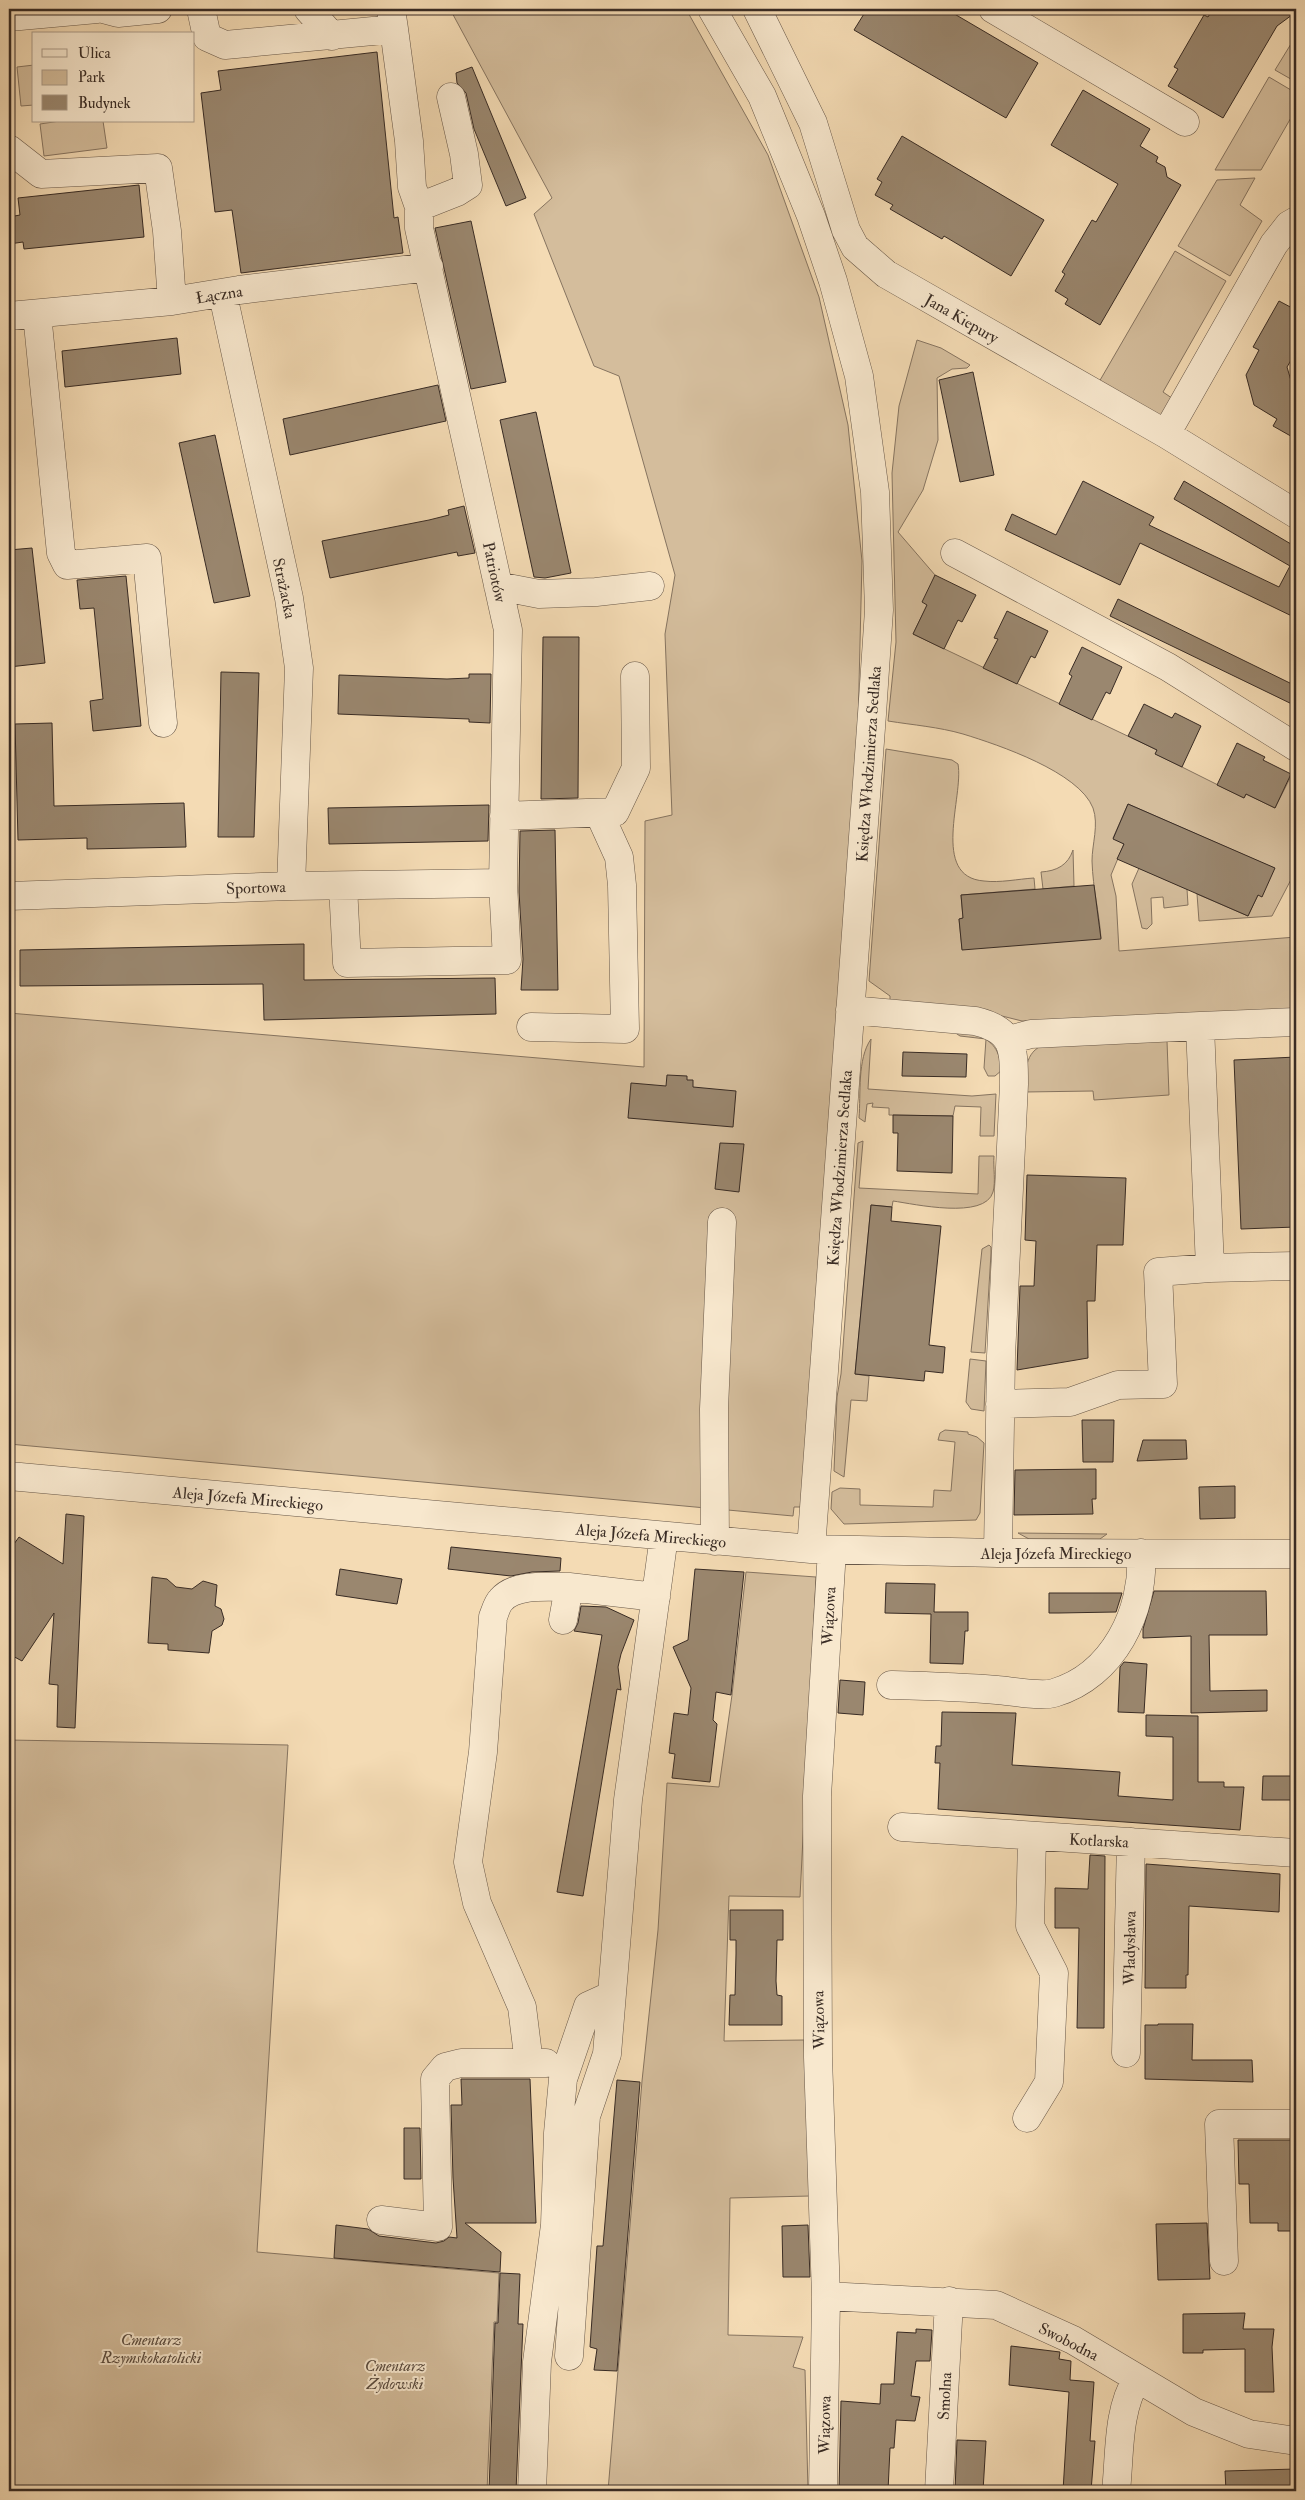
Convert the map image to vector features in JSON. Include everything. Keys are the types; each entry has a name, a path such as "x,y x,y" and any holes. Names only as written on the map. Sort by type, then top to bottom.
{"street":[{"path":"9,17 98,9"},
{"path":"103,9 118,13 147,10"},
{"path":"201,9 207,37 226,45 332,36 392,19"},
{"path":"308,9 332,36"},
{"name":"Księdza Włodzimierza Sedlaka","path":"712,9 762,96 812,216 833,281 859,376 873,482 879,610 850,1010 822,1549"},
{"name":"Jana Kiepury","path":"757,9 813,123 846,230 855,246 894,278 1166,434 1296,514"},
{"path":"994,9 1185,122"},
{"name":"Patriotów","path":"343,886 348,964 507,960 503,883 508,630 419,228 419,207 400,142 392,84 392,19"},
{"path":"419,207 457,192 468,185 464,154 451,97"},
{"path":"9,149 41,174 158,168 167,231 172,302"},
{"path":"1166,434 1274,244 1288,225 1296,221"},
{"name":"Łączna","path":"9,316 172,302 239,290 429,267"},
{"name":"Strażacka","path":"224,294 289,598 299,668 291,886"},
{"path":"37,314 61,552 67,565 147,558 163,723"},
{"path":"955,553 1168,667 1296,747"},
{"path":"498,586 539,594 596,592 650,586"},
{"path":"504,816 615,812 636,768 635,676"},
{"path":"531,1026 624,1029 620,866 618,856 598,813"},
{"name":"Sportowa","path":"9,896 291,886 503,883"},
{"path":"850,1010 975,1021 999,1029 1008,1040 1014,1061 1000,1404 998,1553"},
{"path":"1008,1040 1031,1034 1296,1022"},
{"path":"1200,1026 1210,1268"},
{"path":"714,1541 714,1410 722,1222"},
{"path":"1000,1404 1070,1402 1118,1385 1163,1384 1158,1272 1210,1268 1296,1266"},
{"name":"Aleja Józefa Mireckiego","path":"9,1476 714,1541 822,1549 998,1553 1296,1554"},
{"path":"569,2356 586,2116 607,2054 610,1996 628,1800 664,1536"},
{"name":"Wiązowa","path":"822,1549 818,1796 818,2057 826,2296 823,2491"},
{"path":"891,1685 977,1688 1052,1694 1086,1679 1117,1646 1131,1620 1142,1573 1141,1553"},
{"path":"529,2063 522,2007 477,1903 468,1862 483,1752 493,1618 499,1601 506,1594 538,1587 569,1586 656,1597"},
{"path":"563,1620 569,1586"},
{"name":"Kotlarska","path":"902,1827 1296,1853"},
{"path":"1028,2118 1049,2082 1054,1973 1030,1926 1032,1837"},
{"name":"Władysława","path":"1126,2053 1131,1842"},
{"path":"532,2491 537,2362 555,2225 558,2133 563,2079 588,2006 610,1996"},
{"path":"381,2220 438,2227 435,2078 445,2067 461,2063 547,2062 567,2067"},
{"path":"1224,2262 1219,2124 1296,2124"},
{"name":"Swobodna","path":"826,2296 949,2301 996,2305 1073,2340 1194,2412 1249,2434 1296,2441"},
{"name":"Smolna","path":"939,2491 949,2301"},
{"path":"1116,2491 1126,2402 1128,2394 1137,2379"}],"green space":[{"path":"450,9 686,9 768,155 819,297 848,425 862,561 857,768 804,1507 794,1507 793,1516 9,1444 9,1013 644,1067 645,821 672,815 665,634 675,575 619,376 594,366 534,214 552,198"},
{"path":"1294,39 1296,40 1296,82 1275,70"},
{"path":"32,65 32,105 21,106 17,67"},
{"path":"1269,77 1296,93 1296,109 1261,170 1215,170"},
{"path":"53,122 103,122 107,148 44,156 40,124"},
{"path":"1255,178 1240,205 1262,221 1230,276 1178,246 1217,180"},
{"path":"1175,251 1226,281 1163,392 1179,403 1162,420 1099,382"},
{"path":"917,340 941,348 970,365 967,368 952,369 937,378 938,440 923,490 898,532 935,575 927,605 913,634 1157,750 1156,754 1244,798 1246,794 1275,808 1296,766 1296,870 1272,916 1199,921 1197,894 1248,916 1274,868 1128,804 1113,838 1124,844 1111,875 1116,896 1119,951 1296,937 1296,1013 1022,1021 990,1013 890,1001 890,996 869,981 886,749 952,760 958,764 959,778 953,833 954,851 958,866 968,876 984,881 1034,878 1035,889 961,895 963,918 959,919 962,949 1101,938 1092,861 1095,814 1085,795 1072,783 1055,772 997,745 954,732 888,721 896,642 892,473 899,406"},
{"path":"1073,850 1074,886 1043,889 1041,872 1057,869 1068,860"},
{"path":"1139,868 1187,889 1188,905 1164,908 1163,897 1151,898 1152,924 1147,929 1142,928 1132,884"},
{"path":"970,1030 985,1039 960,1036 954,1032"},
{"path":"871,1039 868,1089 972,1096 996,1094 994,1136 980,1136 981,1107 955,1106 953,1116 889,1115 889,1108 872,1107 873,1103 867,1104 865,1122 859,1118 860,1077 864,1056"},
{"path":"986,1039 996,1050 1002,1070 995,1076 988,1076 984,1068"},
{"path":"1167,1041 1169,1095 1094,1100 1093,1091 1025,1092 1028,1060 1035,1050 1041,1046"},
{"path":"863,1141 859,1188 978,1194 979,1156 994,1156 994,1184 993,1192 987,1201 977,1206 948,1208 893,1201 892,1207 871,1205 855,1374 869,1376 867,1401 851,1400 844,1477 834,1471 837,1397 841,1374 858,1143"},
{"path":"989,1245 991,1253 985,1353 971,1352 982,1249"},
{"path":"970,1359 986,1361 984,1411 971,1409 966,1402"},
{"path":"945,1430 968,1432 968,1434 977,1437 984,1443 980,1513 976,1520 844,1524 831,1509 832,1492 840,1488 860,1489 860,1505 933,1507 934,1490 951,1491 955,1442 938,1440 940,1433"},
{"path":"1018,1533 1107,1534 1100,1539 1029,1539"},
{"path":"746,1572 816,1577 800,1897 729,1896 724,2041 804,2040 810,2196 730,2198 728,2335 803,2337 793,2367 805,2370 808,2491 608,2491 642,2081 658,1930 667,1783 719,1787"},
{"name":"Cmentarz Rzymskokatolicki","path":"9,1740 288,1745 257,2252 499,2273 497,2322 494,2322 487,2491 9,2491"}],"building":[{"path":"867,9 946,9 1038,63 1006,118 854,30"},
{"path":"1213,9 1296,9 1296,12 1277,26 1223,118 1168,86 1178,69 1174,67 1204,15 1208,17"},
{"path":"377,52 394,218 398,217 403,253 241,273 232,210 215,212 201,93 221,90 218,71"},
{"path":"472,67 526,198 506,206 474,129 466,93 457,83 456,73"},
{"path":"1083,90 1150,129 1140,146 1158,157 1156,162 1165,167 1167,177 1181,185 1100,325 1065,304 1068,299 1055,291 1065,274 1062,272 1092,220 1096,222 1118,184 1051,145"},
{"path":"902,136 1044,220 1011,276 944,236 942,239 890,209 893,205 875,195 882,182 877,179"},
{"path":"139,185 144,237 24,249 23,242 9,244 9,217 20,215 18,198"},
{"path":"471,221 506,382 471,389 435,228"},
{"path":"1279,301 1296,310 1296,352 1287,367 1294,391 1296,387 1296,439 1273,426 1277,419 1254,405 1246,375 1259,350 1253,347"},
{"path":"177,338 181,374 65,387 62,351"},
{"path":"973,372 994,475 960,482 939,380"},
{"path":"438,385 446,421 290,455 283,419"},
{"path":"536,412 571,573 545,578 534,577 500,420"},
{"path":"215,435 250,596 214,603 179,443"},
{"path":"1083,481 1154,517 1149,525 1279,587 1290,566 1174,499 1184,481 1296,547 1296,618 1140,543 1120,585 1005,530 1012,514 1056,535"},
{"path":"464,506 475,553 458,556 457,552 330,578 322,541 429,520 449,515 448,510"},
{"path":"32,548 45,663 9,667 9,550"},
{"path":"935,575 976,595 962,622 958,620 944,649 913,634 927,605 922,602"},
{"path":"126,576 141,726 93,731 90,701 103,699 94,608 80,609 77,580"},
{"path":"1118,599 1296,686 1296,706 1110,616"},
{"path":"1007,611 1048,631 1035,658 1031,656 1017,684 983,668 998,639 994,638"},
{"path":"543,637 579,637 578,798 541,799"},
{"path":"1082,647 1122,667 1110,694 1106,692 1092,720 1059,704 1072,676 1069,674"},
{"path":"221,672 259,673 254,837 218,837"},
{"path":"469,674 491,674 490,723 469,722 469,719 338,714 339,675 447,679 469,678"},
{"path":"1144,704 1172,718 1175,713 1201,726 1182,767 1155,754 1157,750 1128,736"},
{"path":"52,723 54,806 184,803 186,847 87,849 87,838 18,840 15,724"},
{"path":"1237,743 1265,757 1263,760 1291,774 1275,808 1246,794 1244,798 1217,785"},
{"path":"1128,804 1275,868 1262,897 1258,895 1248,916 1117,859 1124,844 1113,839"},
{"path":"489,805 488,841 329,844 328,808"},
{"path":"555,830 558,990 521,990 523,959 519,892 520,831"},
{"path":"1094,885 1101,939 962,950 959,919 963,918 961,895"},
{"path":"304,944 304,980 495,978 496,1014 264,1020 263,984 20,986 20,950"},
{"path":"903,1052 967,1054 966,1077 902,1076"},
{"path":"1296,1057 1296,1227 1241,1229 1234,1060"},
{"path":"667,1075 687,1076 687,1080 693,1080 693,1087 736,1091 733,1127 628,1118 631,1083 666,1086"},
{"path":"893,1115 953,1116 952,1173 897,1171 898,1133 893,1133"},
{"path":"720,1143 744,1144 739,1192 715,1189"},
{"path":"1027,1175 1126,1178 1123,1245 1097,1245 1095,1301 1087,1301 1088,1358 1017,1370 1020,1286 1034,1286 1036,1241 1025,1240"},
{"path":"871,1205 892,1207 891,1221 941,1226 929,1345 945,1347 943,1373 925,1371 924,1381 855,1374"},
{"path":"1082,1420 1114,1420 1113,1462 1083,1462"},
{"path":"1143,1440 1186,1440 1187,1459 1137,1461"},
{"path":"1096,1469 1096,1499 1092,1499 1093,1514 1014,1515 1015,1470"},
{"path":"1235,1486 1235,1518 1200,1519 1199,1487"},
{"path":"66,1514 84,1516 75,1728 57,1727 58,1685 49,1684 54,1613 22,1661 9,1654 9,1551 19,1537 63,1564"},
{"path":"451,1547 561,1558 560,1571 532,1572 511,1576 448,1569"},
{"path":"340,1569 402,1579 397,1604 336,1595"},
{"path":"695,1569 744,1572 731,1695 716,1692 713,1720 717,1724 710,1782 672,1778 675,1754 669,1753 674,1713 688,1715 691,1688 673,1647 688,1640"},
{"path":"152,1577 167,1579 176,1587 192,1589 203,1581 217,1585 215,1606 221,1609 224,1619 222,1625 212,1631 209,1653 168,1650 168,1644 148,1643"},
{"path":"886,1583 935,1584 934,1612 968,1612 968,1631 965,1631 963,1664 930,1663 931,1614 885,1613"},
{"path":"1154,1591 1266,1591 1267,1635 1209,1635 1210,1691 1267,1690 1267,1711 1191,1713 1191,1636 1143,1638 1143,1629"},
{"path":"1049,1593 1122,1593 1116,1612 1049,1613"},
{"path":"581,1606 606,1607 634,1620 618,1667 621,1690 617,1689 583,1896 557,1892 602,1635 574,1631 578,1623"},
{"path":"1124,1662 1147,1664 1144,1713 1118,1712 1120,1667"},
{"path":"840,1680 865,1682 863,1715 838,1713"},
{"path":"942,1712 1016,1713 1012,1765 1120,1772 1118,1796 1173,1800 1173,1737 1146,1736 1146,1715 1198,1716 1198,1782 1224,1782 1224,1787 1244,1787 1240,1830 938,1809 940,1763 935,1763 936,1746 941,1746"},
{"path":"1263,1776 1294,1776 1295,1800 1262,1800"},
{"path":"1090,1855 1105,1856 1104,2028 1077,2028 1079,1928 1055,1928 1055,1888 1088,1889"},
{"path":"1146,1864 1280,1874 1279,1912 1189,1906 1188,1975 1186,1975 1186,1988 1145,1988"},
{"path":"730,1910 783,1910 783,1940 777,1940 776,1981 777,1995 782,1996 782,2025 729,2025 730,1995 735,1995 736,1954 736,1940 730,1940"},
{"path":"1193,2024 1192,2060 1252,2060 1253,2082 1145,2079 1145,2025"},
{"path":"461,2079 530,2079 536,2223 465,2223 501,2252 500,2272 334,2258 336,2225 368,2229 379,2236 436,2243 444,2241 449,2237 457,2238 451,2105 462,2105"},
{"path":"617,2080 640,2082 617,2371 594,2370 597,2349 590,2347 597,2246 603,2246"},
{"path":"404,2128 420,2128 421,2179 404,2179"},
{"path":"1238,2140 1295,2140 1296,2231 1278,2231 1278,2223 1250,2223 1249,2184 1239,2184"},
{"path":"1207,2223 1210,2279 1158,2280 1156,2224"},
{"path":"808,2225 810,2277 783,2277 782,2226"},
{"path":"500,2273 520,2274 518,2324 523,2324 516,2491 489,2491 495,2323 498,2323"},
{"path":"1245,2313 1243,2329 1274,2329 1272,2347 1274,2392 1245,2392 1245,2349 1203,2350 1203,2353 1183,2353 1183,2314"},
{"path":"916,2329 932,2330 930,2361 916,2361 911,2396 920,2397 915,2421 896,2420 894,2448 890,2448 888,2491 839,2491 841,2401 880,2404 881,2384 894,2384 897,2332 916,2333"},
{"path":"1011,2346 1060,2352 1059,2359 1071,2361 1070,2380 1094,2382 1090,2441 1095,2441 1091,2491 1063,2491 1069,2392 1009,2385"},
{"path":"957,2440 986,2441 983,2491 955,2491"},
{"path":"1296,2469 1296,2491 1226,2491 1225,2471"}],"park label":[{"name":"Cmentarz Żydowski","path":"395,2374"}]}
